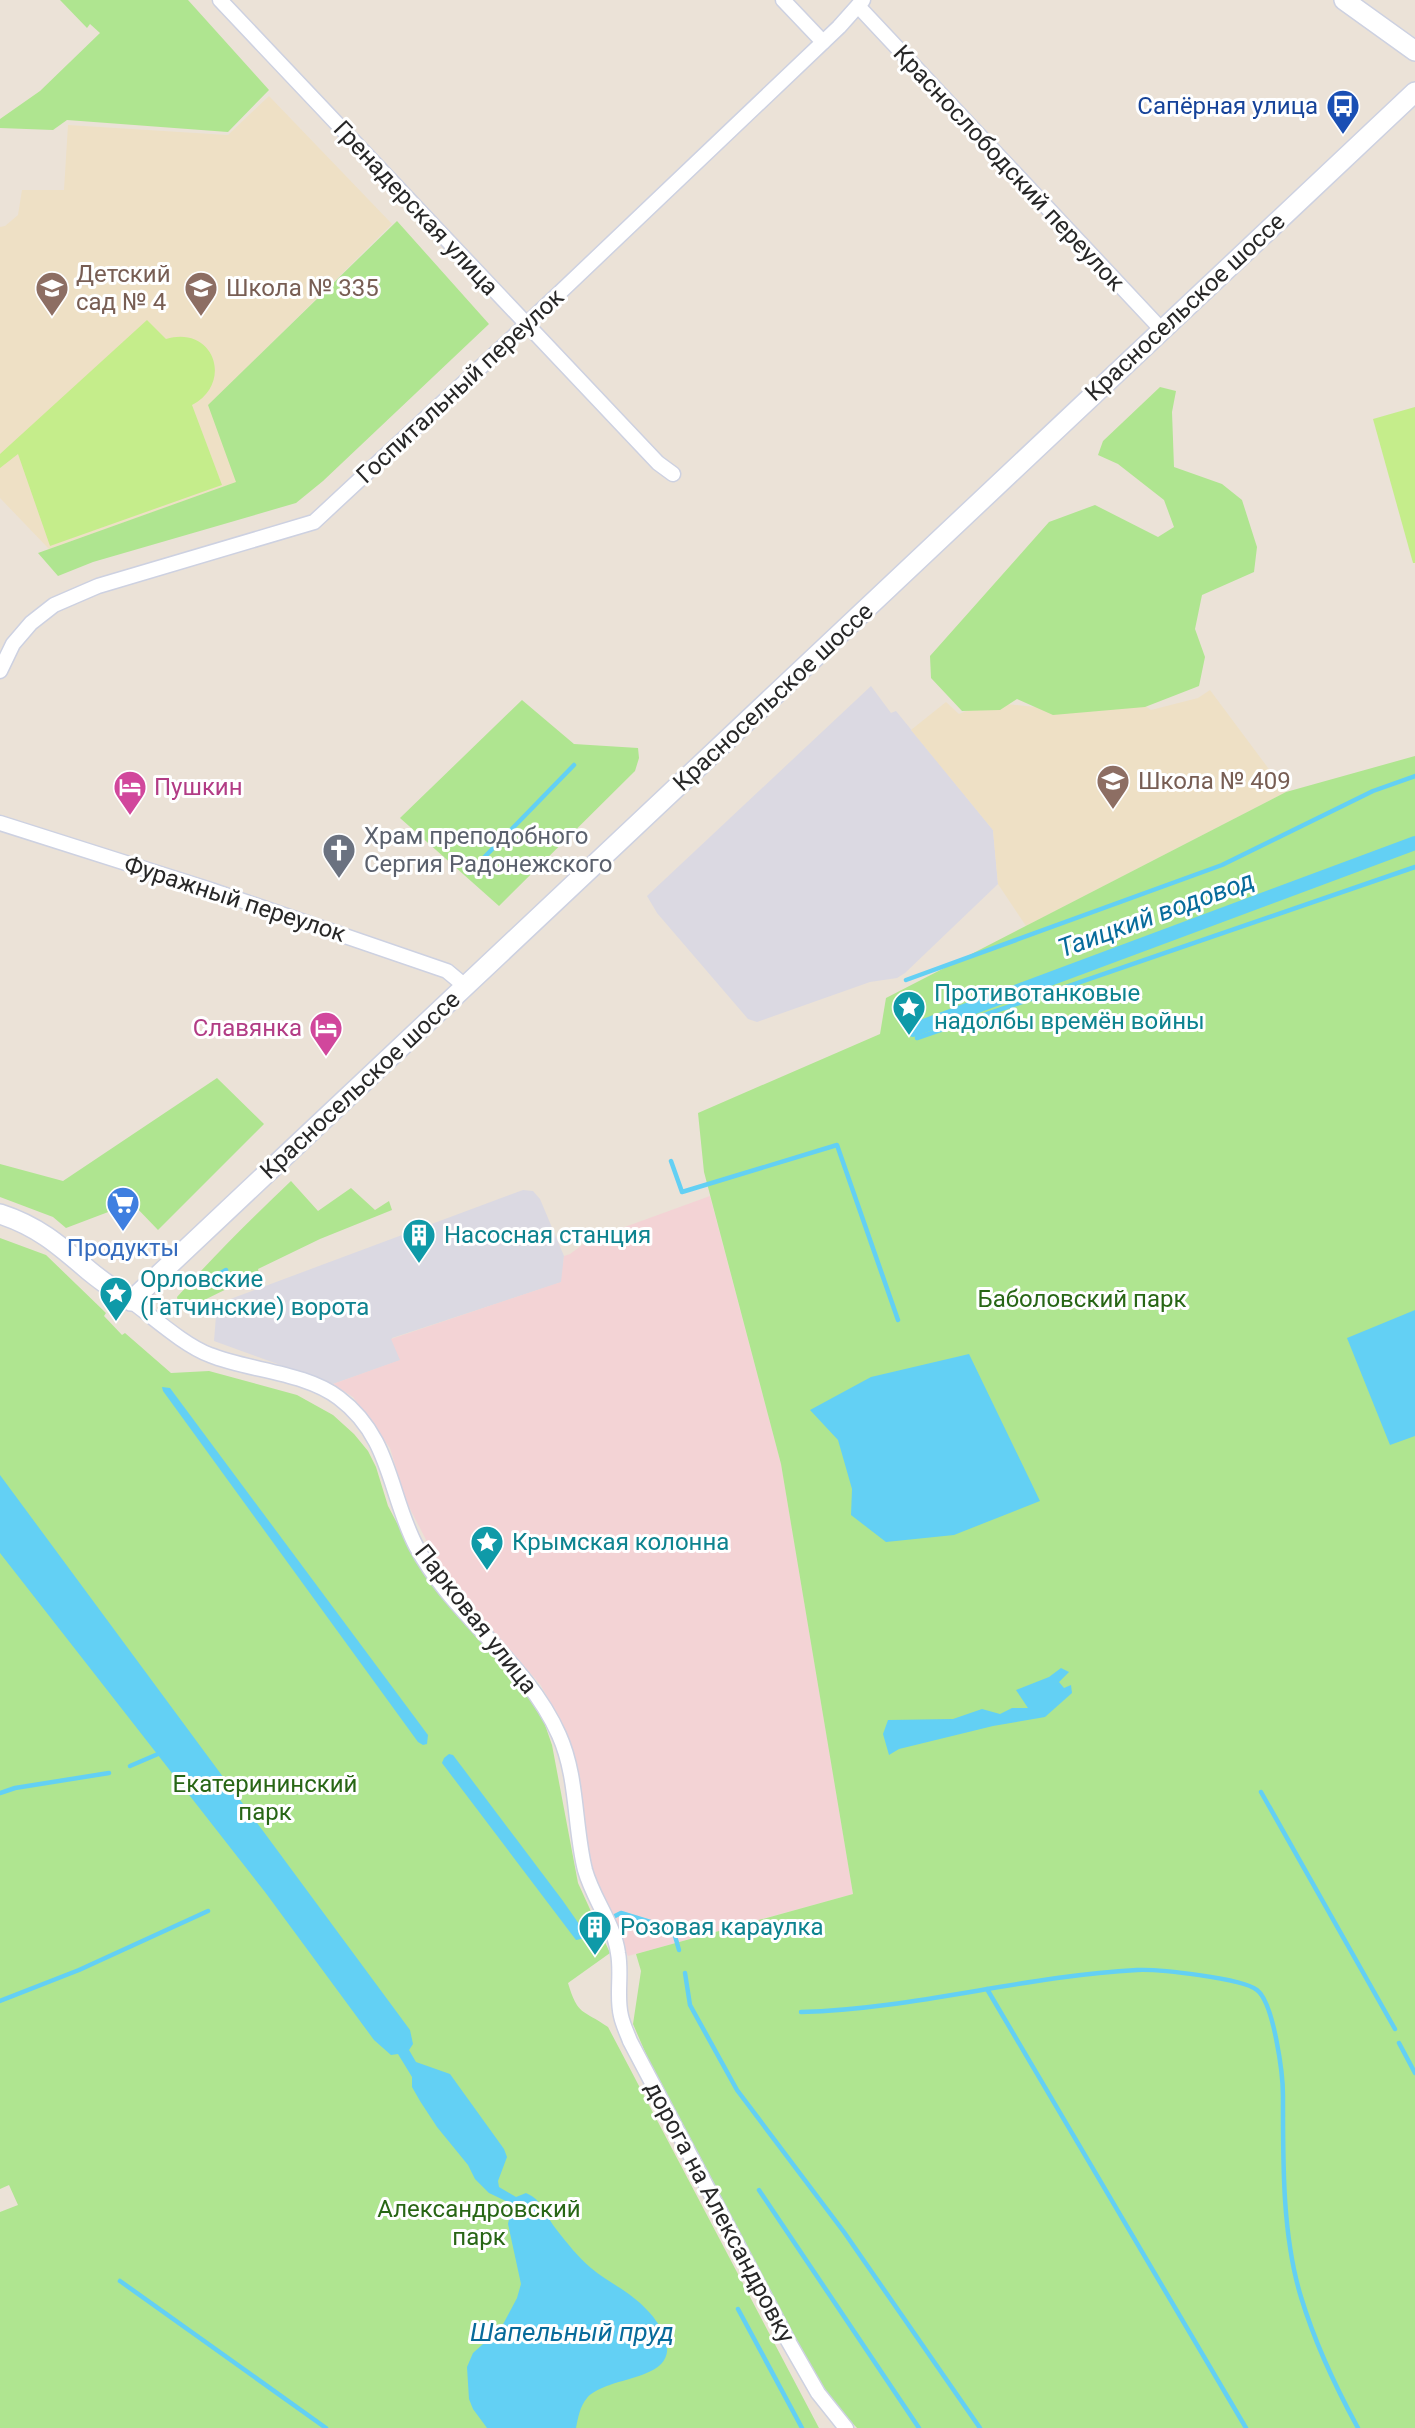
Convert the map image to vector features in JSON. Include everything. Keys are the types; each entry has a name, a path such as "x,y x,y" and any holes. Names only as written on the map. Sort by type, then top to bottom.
{"main road":[{"path":"1344,0 1415,51"},
{"name":"Красносельское шоссе","path":"131,1301 1415,92"},
{"name":"Парковая улица","path":"0,1214 30,1224 131,1301"}],"street":[{"name":"Гренадерская улица","path":"220,0 658,463 673,474"},
{"path":"783,0 823,42"},
{"name":"Госпитальный переулок","path":"0,671 13,644 31,623 54,605 98,586 314,522 823,42 860,3"},
{"name":"Краснослободский переулок","path":"860,3 1161,329"},
{"name":"Фуражный переулок","path":"0,823 211,890 436,967 456,977 465,986"},
{"name":"Парковая улица","path":"131,1301 205,1353 228,1362 301,1380 323,1389 338,1397 367,1426 383,1452 405,1522 417,1547 448,1591 541,1703 558,1732 566,1753 589,1882 616,1941 620,1985"},
{"name":"дорога на Александровку","path":"620,1985 621,2015 630,2041 793,2350 818,2393 846,2428"}],"shaded area":[{"name":"Школа № 335","path":"269,96 392,224 209,405 237,482 49,549 0,498 0,227 18,215 22,190 64,190 68,125 228,135"},
{"name":"Школа № 409","path":"1102,674 1151,710 1198,698 1210,690 1286,792 1026,926 998,884 993,830 911,730 946,702 959,714 987,702 1064,710"},
{"path":"871,686 891,713 896,711 993,830 998,884 897,978 870,982 757,1022 748,1019 657,913 647,896"},
{"path":"523,1190 533,1191 540,1199 564,1256 562,1282 392,1338 401,1360 333,1384 214,1341 216,1316 225,1301"},
{"path":"710,1196 781,1464 853,1894 628,1956 595,1884 587,1854 581,1786 573,1753 560,1719 540,1684 476,1612 438,1563 406,1501 390,1448 353,1397 333,1384 400,1360 391,1339 561,1282 564,1256 589,1240"}],"green space":[{"path":"60,0 188,0 269,90 228,132 67,120 53,130 0,128 0,119 40,91 100,33 90,24 87,28"},
{"path":"397,221 489,324 323,481 296,503 93,562 58,576 38,553 236,482 208,405"},
{"path":"147,320 166,339 183,337 196,340 213,358 215,371 212,383 205,395 192,405 222,485 50,546 18,454 0,468 0,454"},
{"path":"1160,387 1176,391 1172,412 1174,467 1222,484 1242,500 1257,547 1254,572 1202,595 1195,629 1205,657 1199,686 1145,707 1053,715 1017,699 1000,710 962,711 931,678 930,656 1049,522 1095,505 1158,537 1174,527 1164,500 1118,464 1098,455 1103,441"},
{"path":"1415,407 1415,563 1413,563 1373,419"},
{"path":"522,700 574,744 638,748 639,758 635,771 499,906 400,818"},
{"name":"Баболовский парк","path":"1415,756 1415,2428 857,2428 830,2399 816,2376 652,2068 633,2024 641,1971 636,1954 853,1894 781,1464 704,1172 698,1113 880,1034 886,998 1286,792"},
{"path":"217,1078 264,1124 158,1230 132,1203 66,1228 53,1217 0,1197 0,1164 63,1181"},
{"path":"291,1181 318,1211 351,1188 375,1210 389,1201 392,1210 320,1239 258,1269 259,1273 186,1309 179,1306 177,1297"},
{"path":"0,1238 46,1255 106,1313 104,1316 122,1335 125,1333 171,1373 209,1371 297,1395 333,1415 368,1451 388,1506 425,1576 519,1683 544,1722 552,1745 578,1883 610,1953 568,1983 572,1994 582,2011 608,2027 819,2428 0,2428 0,2212 18,2205 9,2185 0,2189"}],"water":[{"path":"1415,1310 1415,1436 1390,1445 1347,1338"},
{"path":"969,1354 1040,1501 954,1535 886,1542 851,1515 852,1489 838,1440 810,1410 871,1377"},
{"path":"162,1387 170,1388 428,1735 427,1744 418,1742"},
{"name":"Шапельный пруд","path":"0,1475 410,2030 413,2044 409,2050 416,2062 450,2074 504,2149 507,2157 498,2181 499,2187 516,2197 526,2193 532,2196 568,2245 598,2273 634,2298 658,2324 667,2347 663,2361 645,2374 596,2391 583,2405 576,2428 487,2428 473,2409 469,2399 467,2367 473,2353 501,2328 517,2298 521,2284 508,2224 512,2204 489,2193 475,2179 468,2165 420,2101 412,2087 412,2077 398,2054 391,2055 374,2040 265,1892 0,1553"},
{"path":"1061,1668 1069,1672 1059,1682 1064,1688 1071,1685 1072,1693 1045,1717 993,1726 899,1749 889,1755 883,1734 888,1720 953,1719 982,1709 1000,1714 1012,1708 1028,1708 1016,1690 1049,1677"},
{"path":"449,1754 453,1755 563,1901 586,1934 586,1938 576,1940 442,1763"}],"waterway":[{"path":"469,873 574,765"},
{"path":"906,980 1222,865 1373,791 1415,776"},
{"name":"Таицкий водовод","path":"913,1030 1415,843"},
{"path":"917,1038 1415,867"},
{"path":"671,1161 682,1192 837,1145 898,1320"},
{"name":"Таицкий водовод","path":"216,1276 226,1270"},
{"path":"130,1766 158,1754"},
{"path":"0,1793 15,1788 109,1773"},
{"path":"1261,1792 1395,2029"},
{"path":"0,2001 79,1970 208,1911"},
{"path":"615,1916 621,1913 673,1929 679,1950"},
{"path":"801,2012 885,2005 1095,1973 1137,1970 1218,1978 1257,1990 1263,1997 1273,2024 1279,2057 1283,2096 1285,2197 1295,2273 1319,2348 1358,2428"},
{"path":"685,1973 690,2005 737,2090 844,2232 980,2428"},
{"path":"987,1989 1246,2428"},
{"path":"1399,2043 1415,2073"},
{"path":"759,2190 919,2428"},
{"path":"120,2281 326,2428"},
{"path":"738,2309 802,2428"}],"place":[{"name":"Сапёрная улица","path":"1343,136"},
{"name":"Детский сад № 4","path":"52,318"},
{"name":"Школа № 335","path":"201,318"},
{"name":"Школа № 409","path":"1113,811"},
{"name":"Пушкин","path":"130,817"},
{"name":"Храм преподобного Сергия Радонежского","path":"339,880"},
{"name":"Противотанковые надолбы времён войны","path":"909,1037"},
{"name":"Славянка","path":"326,1058"},
{"name":"Продукты","path":"123,1233"},
{"name":"Насосная станция","path":"419,1265"},
{"name":"Орловские (Гатчинские) ворота","path":"116,1323"},
{"name":"Крымская колонна","path":"487,1572"},
{"name":"Розовая караулка","path":"595,1957"}],"park label":[{"name":"Екатерининский парк","path":"265,1798"},
{"name":"Александровский парк","path":"479,2223"}]}
